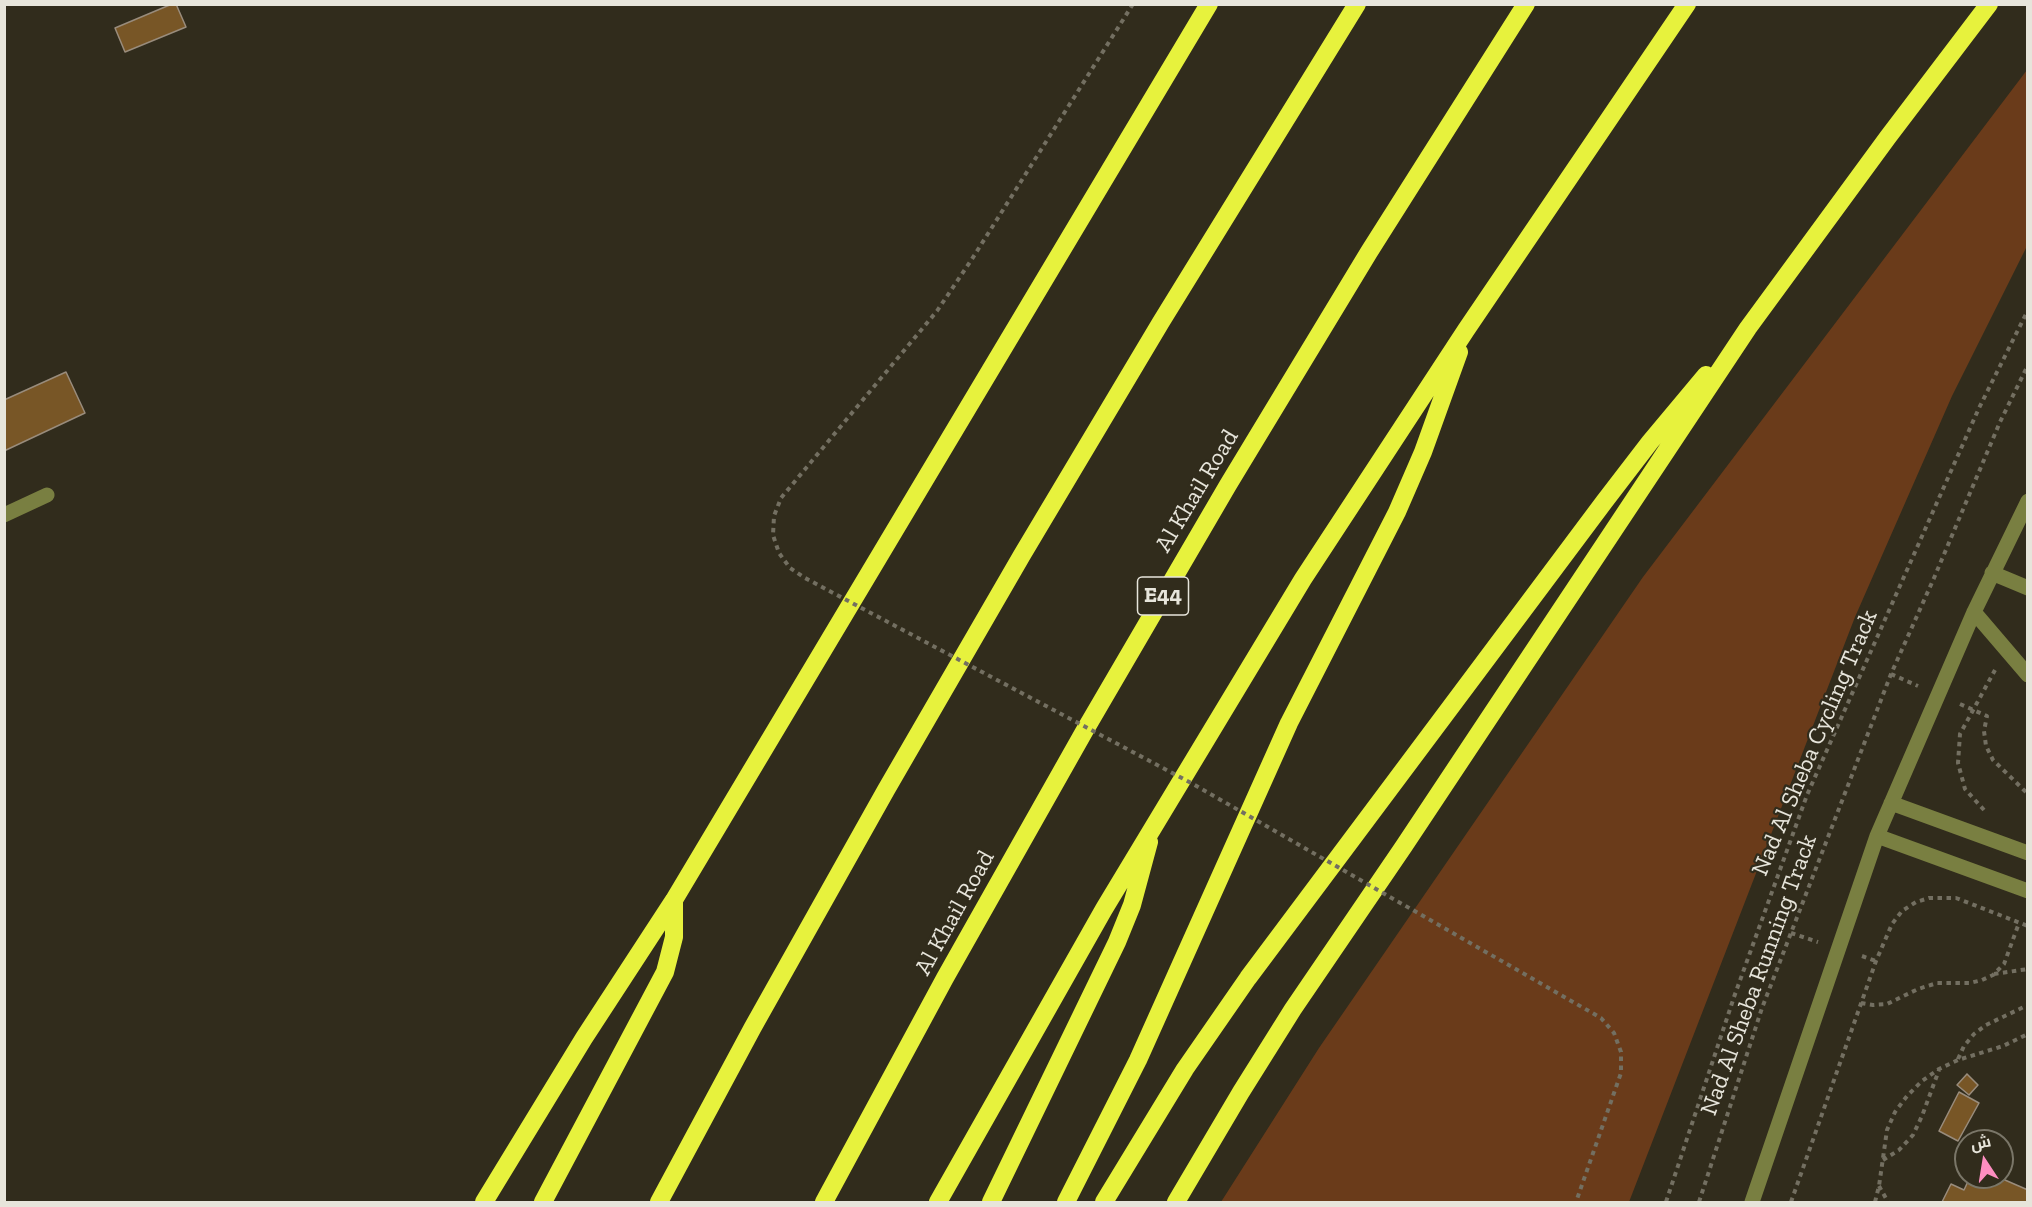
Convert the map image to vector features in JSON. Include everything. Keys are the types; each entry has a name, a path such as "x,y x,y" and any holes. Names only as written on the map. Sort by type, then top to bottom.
{"highway":[{"path":"484,1203 584,1038 674,900 1209,4"},
{"path":"659,1203 753,1027 1016,565 1161,322 1357,4"},
{"name":"Al Khail Road","path":"824,1203 957,957 1216,505 1369,252 1526,4"},
{"path":"938,1203 1052,999 1153,826 1303,579 1466,330 1687,4"},
{"path":"1176,1203 1293,1009 1748,328 1989,4"},
{"path":"1104,1203 1185,1070 1248,978 1604,502 1664,426 1748,328"},
{"path":"1066,1203 1138,1060 1252,801 1289,723 1397,512 1423,452 1466,330"},
{"path":"991,1203 1117,942 1144,866 1153,826"},
{"path":"543,1203 665,972 674,937 674,900"}],"street":[{"path":"4,515 47,495"},
{"path":"1752,1203 1877,836 1974,612 2028,501"},
{"path":"1992,573 2028,588"},
{"path":"1974,612 2005,651 2028,675"},
{"path":"1891,803 2028,853"},
{"path":"1877,836 2028,891"}],"path":[{"path":"1133,4 972,259 937,310 781,498 774,516 773,534 779,553 790,568 805,578 1193,784 1601,1018 1614,1033 1618,1043 1621,1052 1621,1073 1576,1203"},
{"name":"Nad Al Sheba Cycling Track","path":"1666,1203 1734,997 1807,795 1979,408 2028,310"},
{"name":"Nad Al Sheba Running Track","path":"1699,1203 1762,1008 1891,674 2000,422 2028,365"},
{"path":"1990,812 1982,809 1965,789 1958,763 1960,734 2005,651"},
{"path":"1891,674 1987,716 1984,731 1986,746 1993,759 2028,794"},
{"path":"1791,1203 1876,961 1892,924 1902,911 1917,902 1943,897 1956,898 2028,926"},
{"path":"1993,975 2004,964 2019,923"},
{"path":"1861,1003 1887,1004 1917,989 1937,983 1970,983 1993,975 2028,969"},
{"path":"1958,1060 1964,1046 1974,1034 1986,1025 2028,1005"},
{"path":"1875,1203 1887,1130 1895,1112 1922,1081 1958,1060 2003,1046 2028,1034"},
{"path":"1883,1161 1899,1150 1913,1135 1939,1069"},
{"path":"1879,1186 1888,1203"}],"shaded area":[{"path":"2027,70 2027,246 1952,396 1855,617 1629,1202 1221,1202 1319,1048 1643,577"}],"building":[{"path":"176,4 186,27 125,52 115,28"},
{"path":"66,372 85,413 4,451 4,400"},
{"path":"1967,1074 1978,1085 1969,1095 1957,1085"},
{"path":"1959,1092 1979,1103 1965,1129 1954,1129 1954,1139 1939,1131"},
{"path":"1951,1184 1954,1185 1954,1189 2014,1189 2014,1184 2028,1190 2028,1202 1942,1202"}]}
